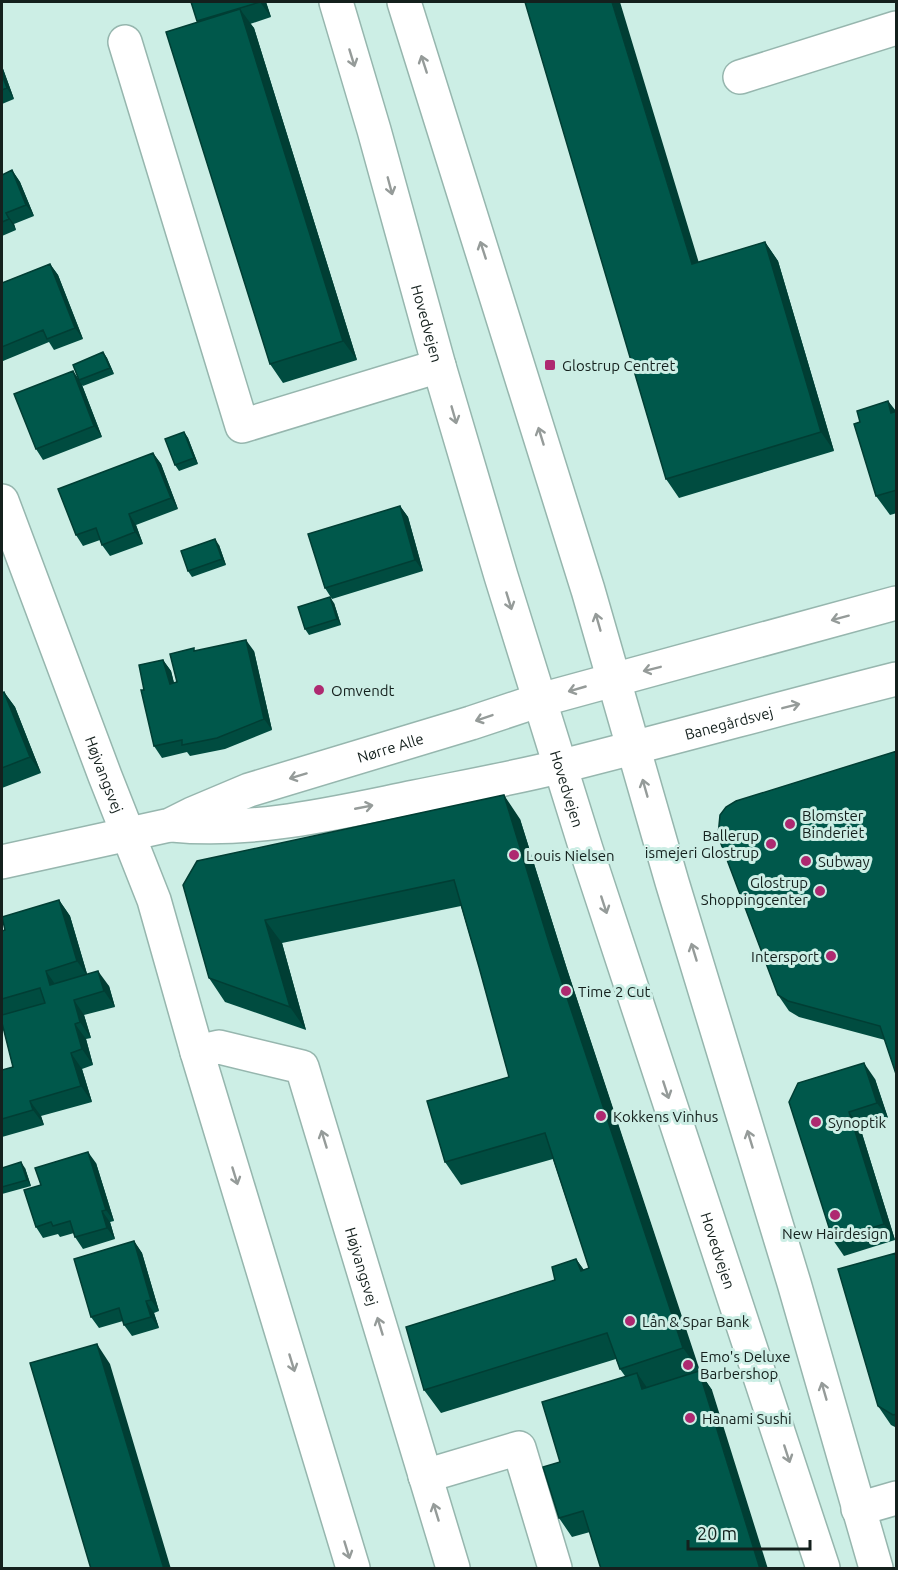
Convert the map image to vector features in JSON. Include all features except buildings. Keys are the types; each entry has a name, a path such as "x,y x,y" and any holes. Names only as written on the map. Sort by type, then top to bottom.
{"street":[{"name":"Hovedvejen","path":"336,2 440,366 586,849 823,1569"},
{"path":"404,2 524,378 672,882 794,1283 876,1569"},
{"path":"740,77 897,28"},
{"path":"125,42 242,426 440,366"},
{"name":"Højvangsvej","path":"2,501 154,900 197,1052 353,1569"},
{"path":"614,679 897,603"},
{"name":"Nørre Alle","path":"2,862 170,825 249,790 614,679"},
{"name":"Banegårdsvej","path":"561,766 897,679"},
{"name":"Nørre Alle","path":"170,825 244,827 339,812 561,766"},
{"name":"Højvangsvej","path":"197,1052 219,1047 302,1067 453,1569"},
{"path":"425,1476 519,1448 555,1569"},
{"path":"858,1509 897,1498"}],"place":[{"name":"Glostrup Centret","path":"550,365"},
{"name":"Omvendt","path":"319,690"},
{"name":"Blomster Binderiet","path":"790,824"},
{"name":"Ballerup ismejeri Glostrup","path":"771,844"},
{"name":"Louis Nielsen","path":"514,855"},
{"name":"Subway","path":"806,861"},
{"name":"Glostrup Shoppingcenter","path":"820,891"},
{"name":"Intersport","path":"831,956"},
{"name":"Time 2 Cut","path":"566,991"},
{"name":"Kokkens Vinhus","path":"601,1116"},
{"name":"Synoptik","path":"816,1122"},
{"name":"New Hairdesign","path":"835,1215"},
{"name":"Lån & Spar Bank","path":"630,1321"},
{"name":"Emo's Deluxe Barbershop","path":"688,1365"},
{"name":"Hanami Sushi","path":"690,1418"}]}
